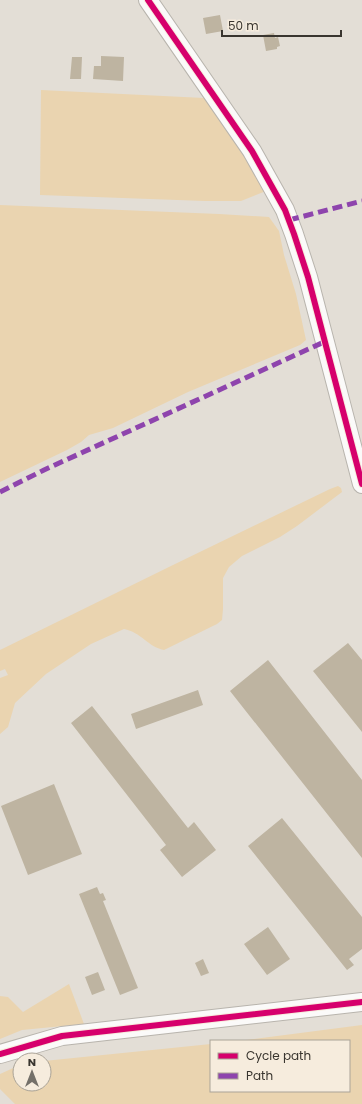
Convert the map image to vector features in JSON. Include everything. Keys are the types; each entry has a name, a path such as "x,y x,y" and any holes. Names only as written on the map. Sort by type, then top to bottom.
{"street":[{"path":"148,0 252,151 285,210 308,277 362,484"},
{"path":"0,1054 62,1036 362,1002"}],"shaded area":[{"path":"41,90 204,98 250,160 266,191 241,201 40,195"},
{"path":"0,205 269,217 279,231 284,255 296,294 306,340 300,345 188,392 113,428 89,435 81,442 67,450 0,482"},
{"path":"338,486 341,488 342,492 297,526 280,537 242,556 229,567 223,578 222,620 217,624 164,650 153,646 135,633 124,629 91,644 46,674 15,703 8,727 0,734 0,678 8,675 5,669 0,671 0,650"},
{"path":"69,984 84,1024 22,1030 0,1039 0,996 8,997 23,1012"},
{"path":"362,1025 362,1104 15,1104 0,1089 0,1074 12,1069 12,1092 52,1092 52,1060 210,1044 210,1092 350,1092 350,1040 246,1040"}],"building":[{"path":"220,15 223,31 206,34 203,18"},
{"path":"274,33 275,38 278,37 280,46 277,47 277,49 266,51 263,35"},
{"path":"101,56 124,57 123,81 93,79 94,66 101,66"},
{"path":"72,57 82,57 81,79 70,79"},
{"path":"348,643 362,660 362,732 313,671"},
{"path":"268,660 362,780 362,858 230,691"},
{"path":"198,690 203,705 136,729 131,714"},
{"path":"92,706 188,828 194,822 216,850 182,877 160,850 166,845 71,723"},
{"path":"54,784 82,854 28,875 1,806"},
{"path":"282,818 362,917 362,949 349,959 354,965 347,970 248,846"},
{"path":"97,887 100,894 103,893 106,900 103,901 138,988 120,995 79,894"},
{"path":"268,927 290,959 267,975 244,944"},
{"path":"203,959 209,973 201,976 195,963"},
{"path":"98,972 105,990 92,995 85,977"}],"marked path":[{"path":"289,220 362,201"},
{"path":"0,492 44,470 324,342"}],"cycle path":[{"path":"148,0 252,151 285,210 308,277 362,484"},
{"path":"0,1054 62,1036 362,1002"}]}
